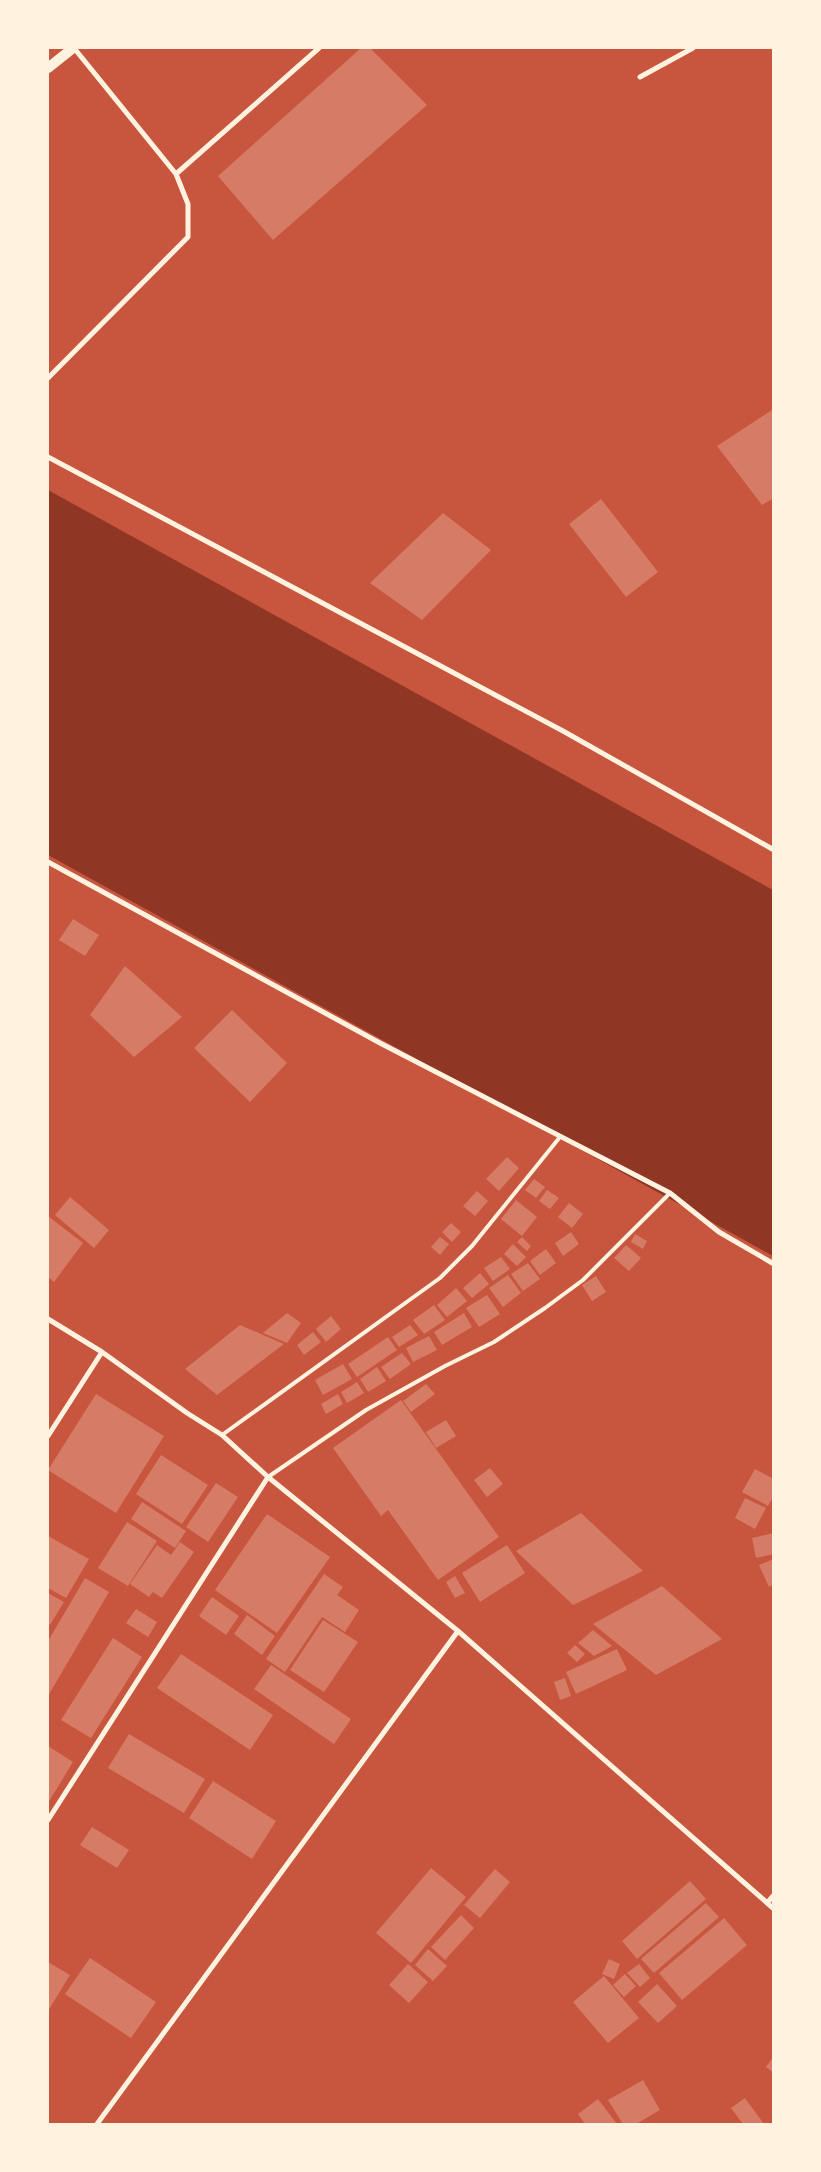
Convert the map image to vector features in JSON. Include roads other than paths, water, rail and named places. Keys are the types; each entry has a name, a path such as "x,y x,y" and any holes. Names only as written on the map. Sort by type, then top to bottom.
{"main road":[{"path":"48,68 74,48"}],"street":[{"path":"48,378 188,237 188,204 176,174 74,48"},
{"path":"176,174 318,48"},
{"path":"640,77 693,48"},
{"path":"48,457 563,731 774,850"},
{"path":"48,862 380,1043 670,1193 719,1232 774,1264"},
{"path":"48,1320 102,1352 187,1413 222,1435 268,1477 458,1631 774,1909"},
{"path":"48,1436 102,1352"},
{"path":"48,1820 268,1477"},
{"path":"97,2124 458,1631"},
{"path":"767,1903 774,1894"}],"lane":[{"path":"222,1435 440,1278 472,1246 560,1137"},
{"path":"268,1477 366,1410 444,1366 494,1342 545,1308 583,1280 670,1193"}]}
